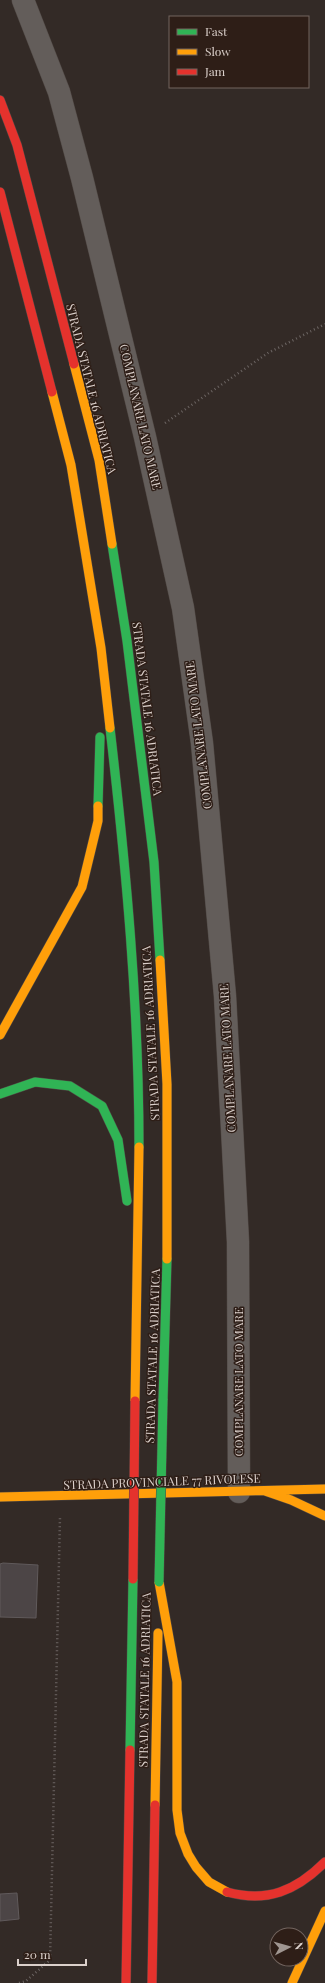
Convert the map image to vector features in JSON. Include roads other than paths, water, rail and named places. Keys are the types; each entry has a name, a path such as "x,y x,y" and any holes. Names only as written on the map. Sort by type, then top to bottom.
{"main road":[{"name":"STRADA STATALE 16 ADRIATICA","path":"0,100 17,146 98,460 128,641 154,862 167,1084 167,1274 159,1582 152,1983"},
{"name":"STRADA STATALE 16 ADRIATICA","path":"0,192 71,465 101,648 127,889 139,1082 138,1273 126,1983"},
{"path":"0,1035 82,887 98,821 101,648"},
{"path":"0,1094 34,1082 70,1086 102,1106 118,1140 138,1273"},
{"name":"STRADA PROVINCIALE 77 RIVOLESE","path":"0,1497 60,1497 325,1489"},
{"path":"265,1491 291,1500 325,1516"},
{"path":"159,1582 177,1682 177,1810 179,1828 189,1856 205,1878 214,1884 234,1894 253,1897 273,1895 292,1890 308,1880 325,1862"},
{"path":"292,1983 325,1911"}],"street":[{"name":"COMPLANARE LATO MARE","path":"23,0 59,92 82,178 145,437 184,608 202,743 225,996 238,1242 239,1492"}]}
